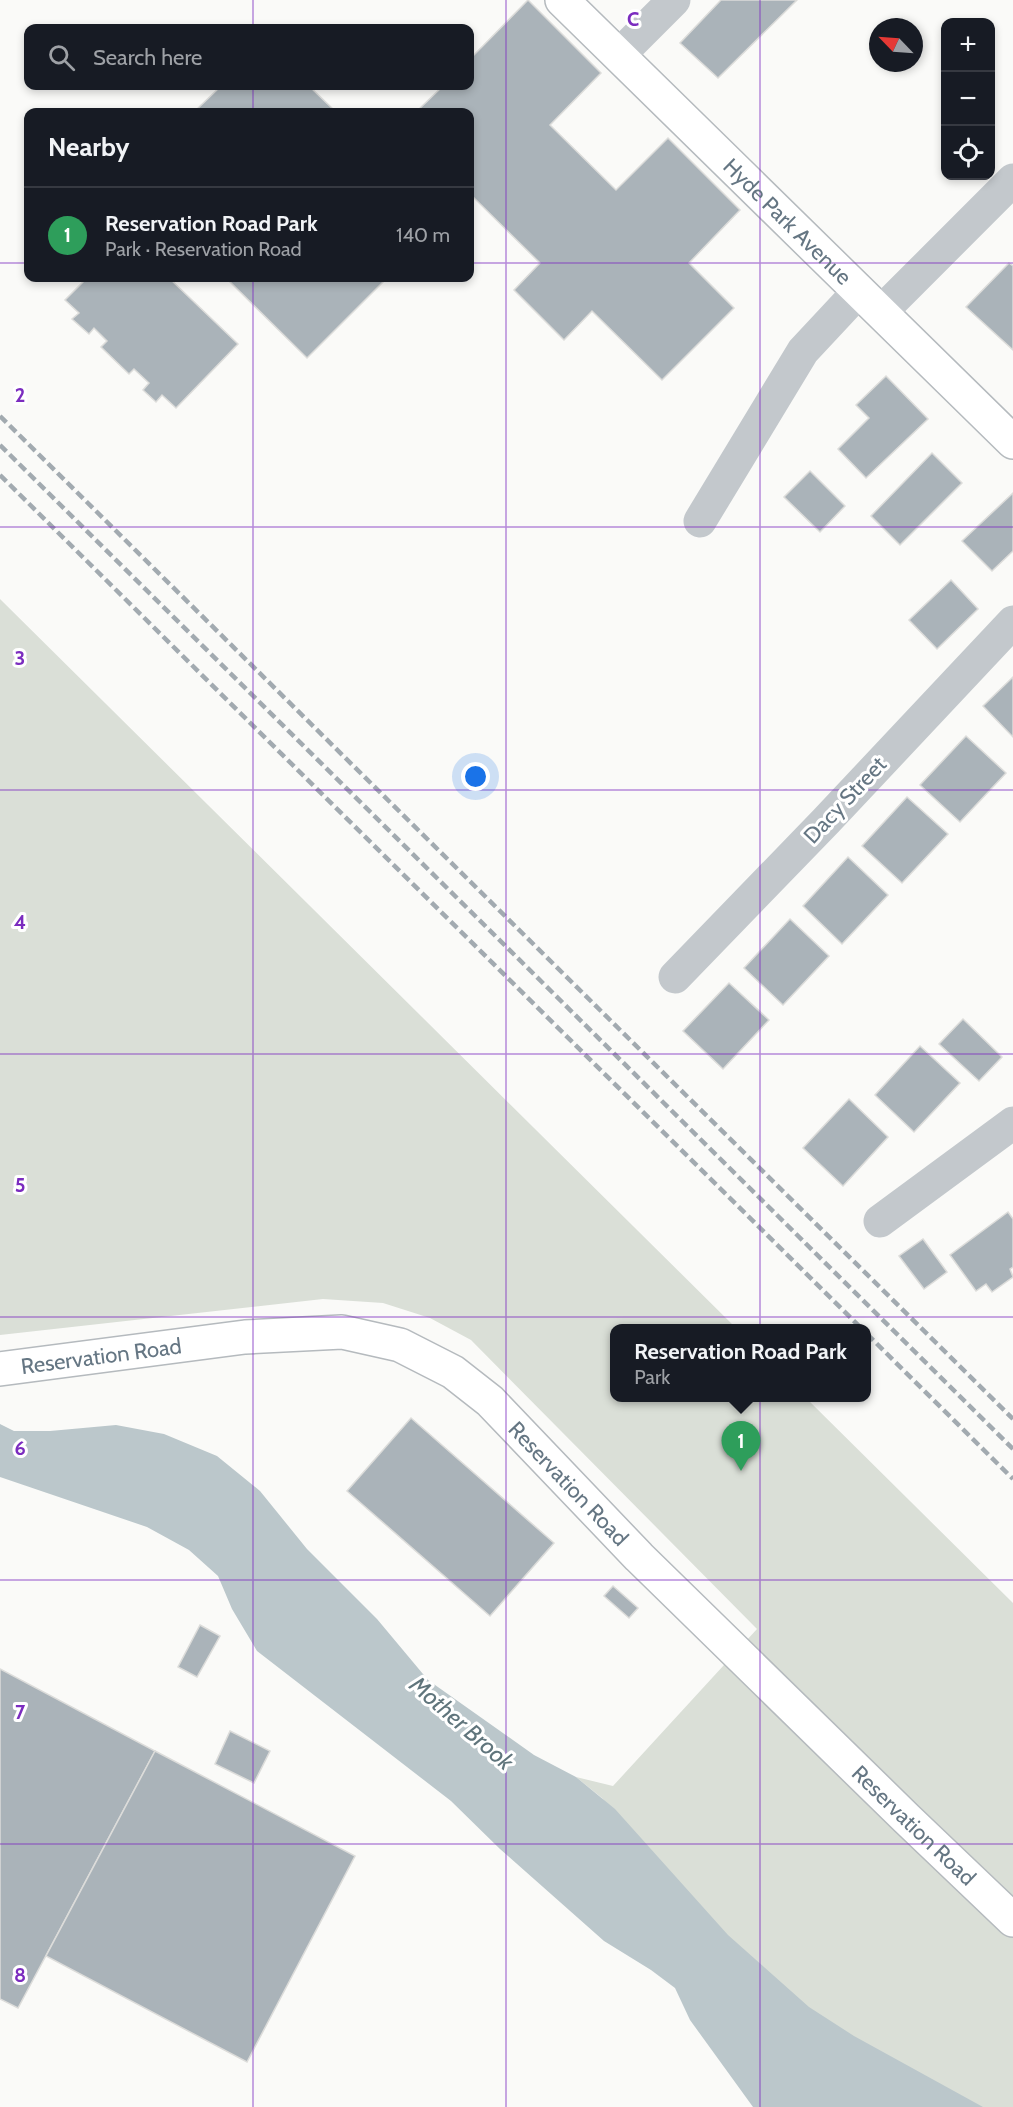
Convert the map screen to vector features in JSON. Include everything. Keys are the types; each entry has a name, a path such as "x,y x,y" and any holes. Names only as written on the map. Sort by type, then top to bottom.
{"main road":[{"name":"Hyde Park Avenue","path":"562,0 1013,442"},
{"name":"Reservation Road","path":"0,1369 245,1337 342,1332 400,1345 453,1372 490,1401 639,1557 1013,1920"}],"street":[{"path":"619,56 674,0"},
{"path":"700,521 803,351 870,302 1013,180"},
{"name":"Dacy Street","path":"675,977 1013,622"},
{"path":"880,1221 1013,1123"}],"shaded area":[{"path":"0,599 732,1324 610,1324 610,1402 810,1402 1013,1603 1013,2107 975,2107 804,2011 716,1936 602,1798 576,1777 613,1786 757,1629 471,1340 430,1318 383,1303 323,1299 0,1335"}],"water":[{"name":"Mother Brook","path":"0,1424 14,1431 50,1431 116,1425 164,1434 217,1456 260,1491 307,1549 377,1619 428,1680 534,1755 576,1777 615,1809 728,1935 809,2007 854,2036 983,2107 753,2107 690,2020 675,1988 604,1941 500,1849 451,1801 257,1651 232,1609 218,1576 189,1550 147,1527 0,1477"}],"building":[{"path":"528,0 601,73 550,125 616,190 668,138 740,210 689,263 734,308 662,380 592,311 564,340 514,290 540,263 474,198 474,108 420,108 439,90 474,90 474,55"},
{"path":"721,0 797,0 718,78 680,43"},
{"path":"217,90 313,90 332,108 198,108"},
{"path":"1009,263 1013,266 1013,350 966,307"},
{"path":"83,282 173,282 238,344 176,408 162,395 156,402 143,390 149,383 134,369 129,374 101,347 107,341 94,328 89,334 72,319 79,313 65,300"},
{"path":"230,282 383,282 307,358"},
{"path":"886,376 928,419 866,478 838,449 869,418 856,405"},
{"path":"932,453 962,483 900,545 871,516"},
{"path":"810,471 845,506 820,532 784,497"},
{"path":"1013,493 1013,551 992,571 962,541"},
{"path":"951,580 978,609 937,649 909,620"},
{"path":"1013,677 1013,737 983,706"},
{"path":"966,736 1006,773 960,822 920,785"},
{"path":"907,797 948,834 902,883 862,846"},
{"path":"848,857 888,895 842,944 803,906"},
{"path":"790,919 829,956 783,1005 744,968"},
{"path":"729,983 769,1020 723,1069 683,1031"},
{"path":"963,1019 1002,1057 979,1081 939,1044"},
{"path":"920,1046 960,1083 914,1132 875,1095"},
{"path":"849,1099 888,1137 843,1186 803,1148"},
{"path":"1008,1212 1013,1219 1013,1267 1010,1269 1013,1277 992,1292 986,1284 976,1291 950,1255"},
{"path":"923,1239 947,1272 924,1289 899,1256"},
{"path":"411,1418 554,1543 490,1616 347,1491"},
{"path":"613,1586 638,1608 629,1618 604,1596"},
{"path":"200,1625 220,1636 197,1677 178,1667"},
{"path":"0,1669 155,1751 18,2008 0,1999"},
{"path":"230,1731 270,1751 254,1783 215,1764"},
{"path":"155,1751 355,1856 247,2062 46,1956"}],"railway":[{"path":"0,416 1013,1419"},
{"path":"0,445 1013,1449"},
{"path":"0,475 857,1324"},
{"path":"871,1338 1013,1479"}],"place":[{"name":"Reservation Road Park","path":"741,1471"}]}
